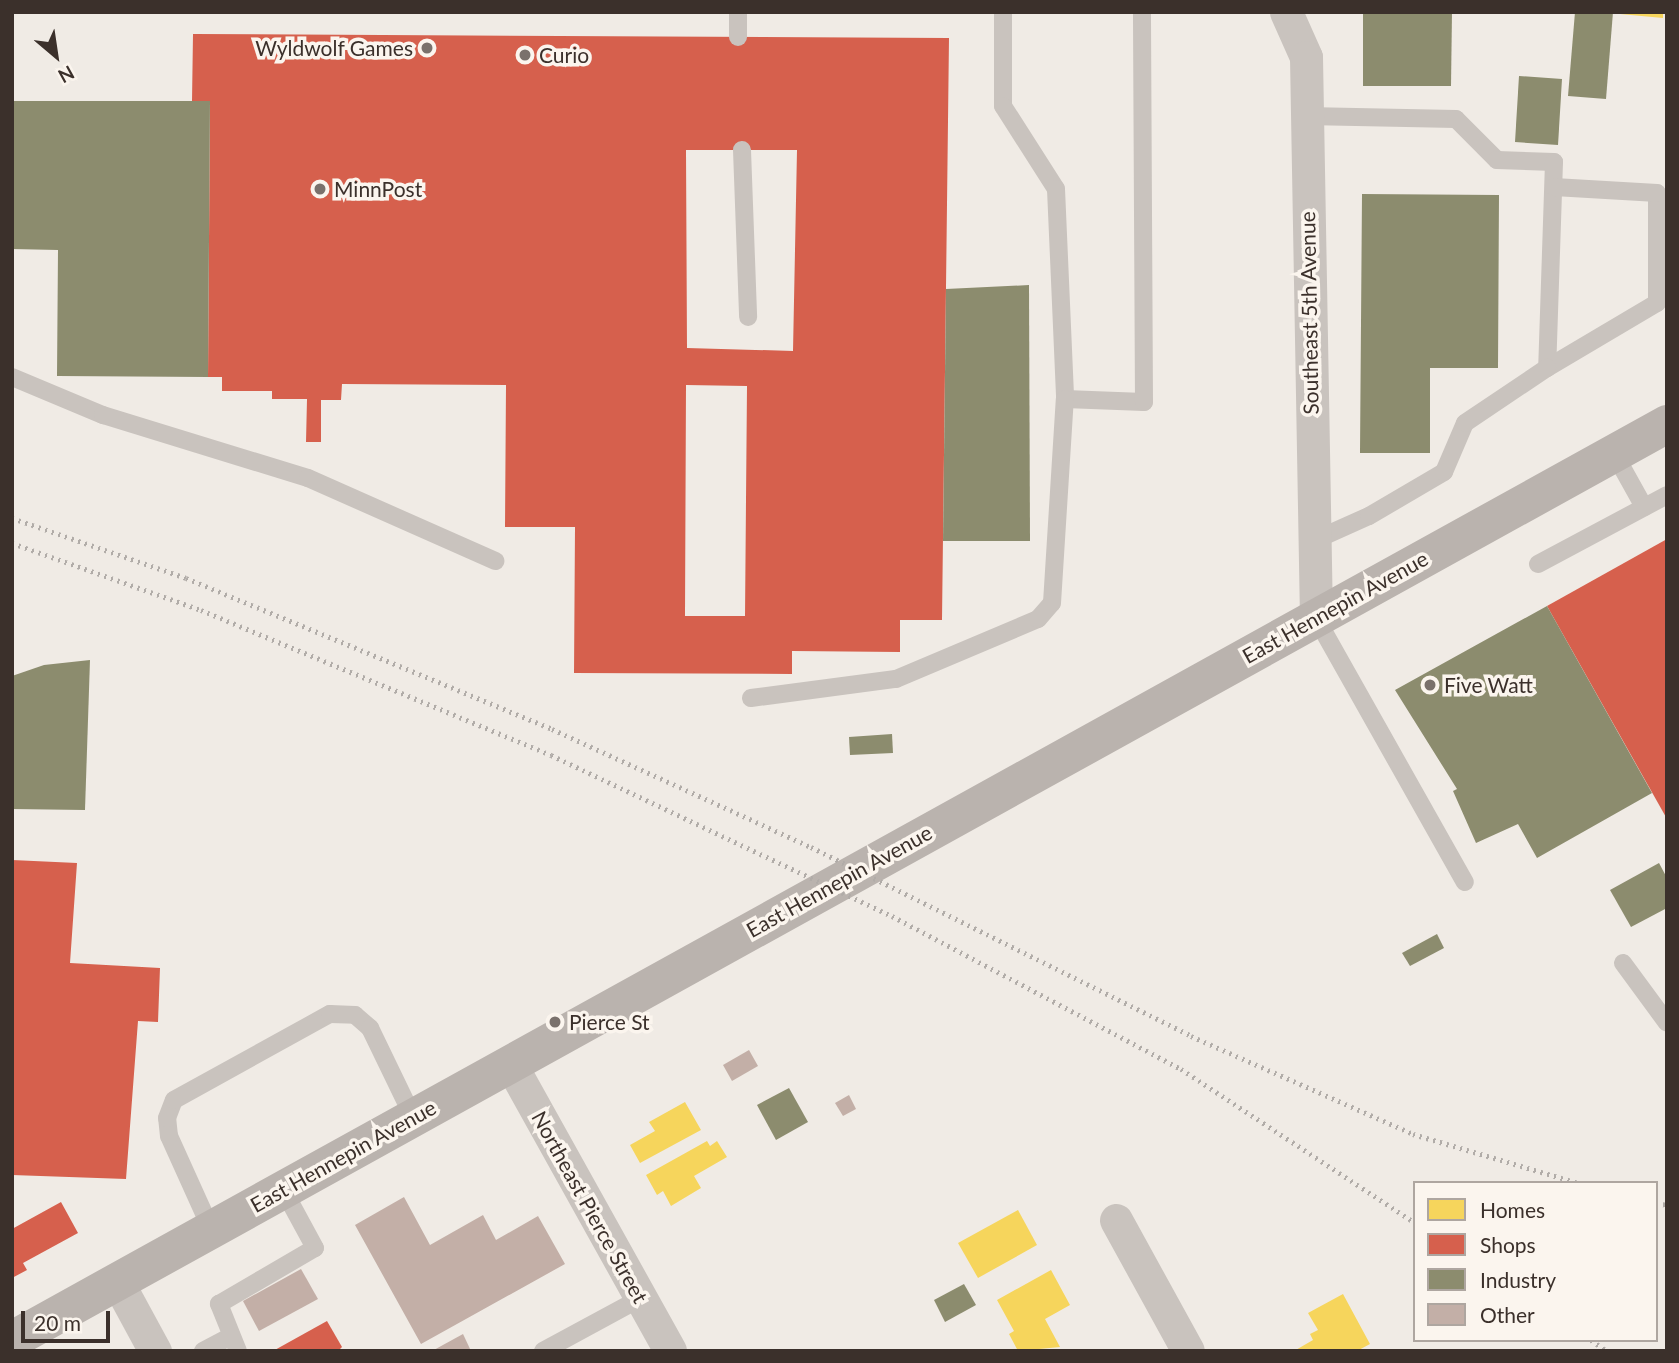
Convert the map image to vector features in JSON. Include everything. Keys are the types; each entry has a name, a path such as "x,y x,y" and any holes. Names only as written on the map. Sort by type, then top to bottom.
{"main road":[{"name":"East Hennepin Avenue","path":"12,1340 1667,424"}],"street":[{"name":"Southeast 5th Avenue","path":"1286,12 1306,57 1316,618"},
{"name":"Northeast Pierce Street","path":"510,1063 670,1351"},
{"path":"1116,1220 1188,1351"},
{"path":"117,1281 155,1351"}],"lane":[{"path":"738,12 738,37"},
{"path":"751,698 896,679 1038,620 1052,603 1065,400 1056,189 1003,106 1003,12"},
{"path":"1065,400 1144,402 1142,12"},
{"path":"1306,116 1456,119 1497,160 1554,162 1546,368"},
{"path":"742,150 748,317"},
{"path":"1313,541 1369,516 1444,472 1465,424 1546,368 1657,303 1657,193 1554,187"},
{"path":"12,377 103,415 308,478 495,561"},
{"path":"1614,453 1644,507"},
{"path":"1538,564 1667,495"},
{"path":"1316,618 1465,882"},
{"path":"1623,963 1667,1023"},
{"path":"211,1229 169,1136 167,1118 174,1100 330,1014 355,1015 370,1028 413,1117"},
{"path":"203,1351 234,1344 219,1304 314,1248 283,1189"},
{"path":"543,1351 641,1298"}],"building: Homes":[{"path":"1663,12 1663,18 1620,14"},
{"path":"685,1102 701,1130 640,1163 630,1145 655,1131 649,1122"},
{"path":"707,1141 710,1146 717,1141 727,1157 694,1176 701,1188 671,1206 663,1191 657,1195 646,1175"},
{"path":"1018,1210 1037,1245 978,1278 958,1243"},
{"path":"1051,1270 1070,1305 1045,1319 1060,1347 1018,1351 1009,1334 1014,1331 997,1300"},
{"path":"1343,1294 1370,1344 1357,1351 1294,1351 1313,1340 1310,1334 1318,1330 1308,1313"}],"building: Shops":[{"path":"193,34 949,38 942,620 900,620 900,652 792,651 792,674 574,673 575,527 505,527 506,385 342,384 341,400 321,400 321,442 306,442 307,399 272,399 272,391 222,391 222,377 208,377 210,101 192,101","holes":["686,150 797,150 793,351 687,348","686,385 747,386 745,616 685,616"]},
{"path":"1667,539 1667,819 1547,606"},
{"path":"12,860 77,863 70,963 160,968 158,1022 138,1021 126,1179 12,1175"},
{"path":"61,1202 78,1233 23,1263 27,1270 12,1278 12,1229"},
{"path":"327,1321 342,1347 338,1351 273,1351"}],"building: Industry":[{"path":"1363,12 1452,12 1451,86 1363,86"},
{"path":"1575,12 1613,12 1606,99 1568,96"},
{"path":"1519,76 1562,79 1558,145 1515,142"},
{"path":"12,101 210,101 208,377 57,376 58,250 12,249"},
{"path":"1362,194 1499,195 1498,368 1430,368 1430,453 1360,453"},
{"path":"1029,285 1030,541 943,541 946,289"},
{"path":"1547,606 1652,793 1537,858 1518,824 1476,843 1453,791 1457,789 1395,690"},
{"path":"90,660 85,810 12,809 12,676 44,665"},
{"path":"892,734 893,753 850,755 849,737"},
{"path":"1659,863 1667,878 1667,908 1631,927 1610,890"},
{"path":"1437,934 1444,948 1410,966 1402,953"},
{"path":"789,1088 808,1122 776,1140 757,1105"},
{"path":"964,1284 976,1305 945,1322 934,1300"}],"building: Other":[{"path":"749,1050 758,1066 732,1081 723,1065"},
{"path":"849,1095 856,1109 843,1116 835,1103"},
{"path":"404,1197 430,1245 483,1215 496,1240 538,1216 565,1264 421,1344 355,1225"},
{"path":"301,1269 318,1299 259,1331 243,1301"},
{"path":"463,1334 471,1351 432,1351"}],"railway":[{"path":"12,518 186,578 552,729 811,847 1191,1036 1413,1134 1571,1181"},
{"path":"12,543 201,610 551,755 892,916 1181,1069 1413,1222"},
{"path":"1658,1203 1667,1205"},
{"path":"1594,1342 1607,1351"}],"place":[{"name":"Wyldwolf Games","path":"427,48"},
{"name":"Curio","path":"525,55"},
{"name":"MinnPost","path":"320,189"},
{"name":"Five Watt","path":"1430,685"},
{"name":"Pierce St","path":"555,1022"}]}
